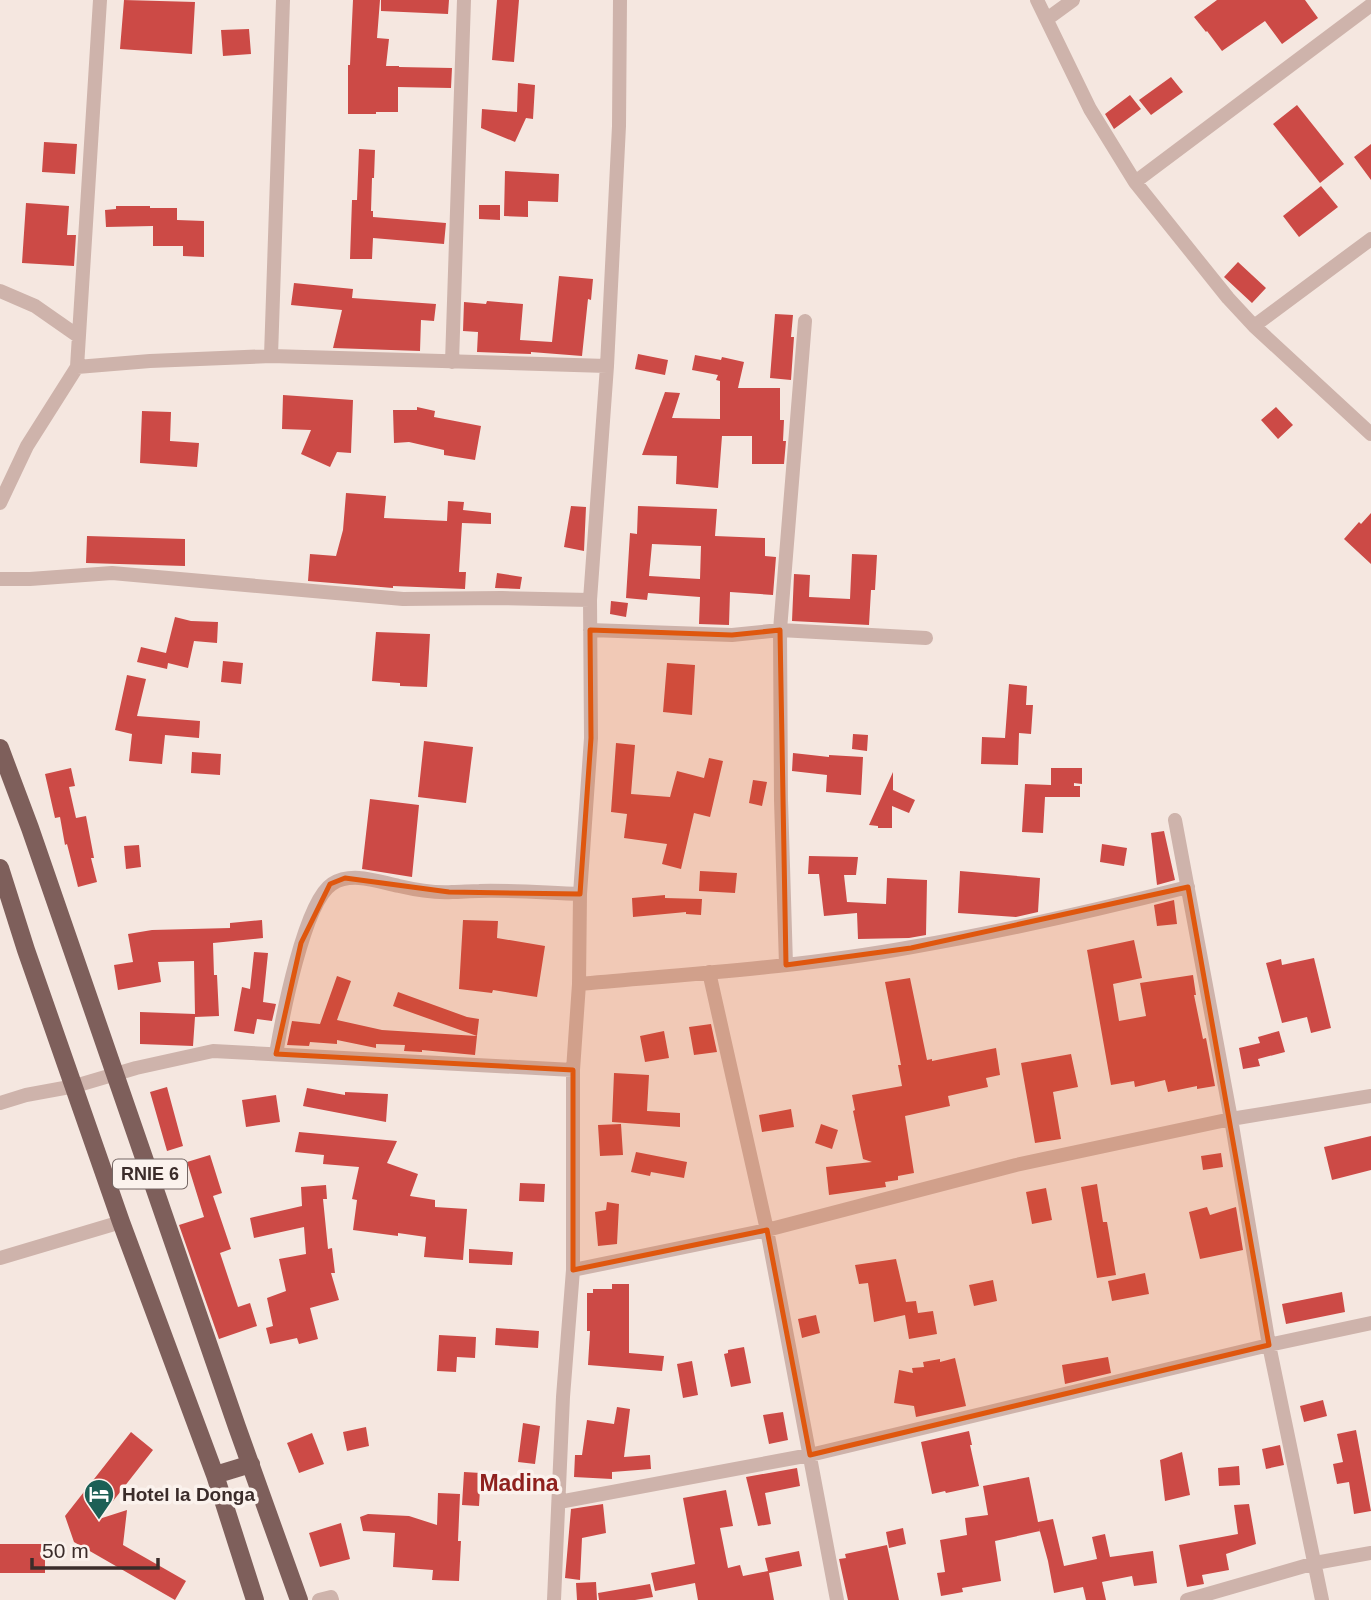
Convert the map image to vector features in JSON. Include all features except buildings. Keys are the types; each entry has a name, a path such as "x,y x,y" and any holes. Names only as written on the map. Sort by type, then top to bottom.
{"main road":[{"name":"RNIE 6","path":"0,748 299,1600"},
{"name":"RNIE 6","path":"0,869 121,1223 215,1475 255,1600"},
{"path":"215,1475 251,1464"}],"street":[{"path":"0,503 27,446 77,367 100,0"},
{"path":"271,356 283,0"},
{"path":"452,362 464,0"},
{"path":"554,1600 563,1396 573,1270 573,1070 579,984 580,894 591,738 590,600 607,366 619,126 620,0"},
{"path":"1037,0 1090,109 1135,181 1228,298 1254,326 1371,434"},
{"path":"1047,19 1073,0"},
{"path":"1135,181 1371,5"},
{"path":"1254,326 1371,239"},
{"path":"0,291 35,306 79,336"},
{"path":"786,965 780,631 805,321"},
{"path":"77,367 271,356 607,366"},
{"path":"0,579 112,573 403,598 590,600"},
{"path":"590,630 732,635 780,631 926,638"},
{"path":"1175,820 1231,1119 1269,1345 1322,1600"},
{"path":"276,1054 281,1020 301,943 312,913 330,884 345,877 449,892 580,894"},
{"path":"579,984 786,965 924,945 1068,917 1188,887"},
{"path":"709,972 766,1230 837,1600"},
{"path":"0,1103 213,1051 573,1070"},
{"path":"573,1270 766,1230 1016,1165 1231,1119 1371,1097"},
{"path":"0,1258 121,1223"},
{"path":"559,1502 810,1455 1371,1323"},
{"path":"1186,1600 1315,1563 1371,1553"},
{"path":"319,1600 331,1597 332,1600"}],"highlighted area":[{"path":"590,630 732,635 780,630 786,965 911,948 1188,887 1269,1345 810,1455 767,1230 573,1270 573,1070 276,1054 301,943 330,884 345,878 449,892 580,894 591,738"}],"place":[{"name":"Hotel la Donga","path":"99,1521"}],"district":[{"name":"Madina","path":"519,1483"}]}
